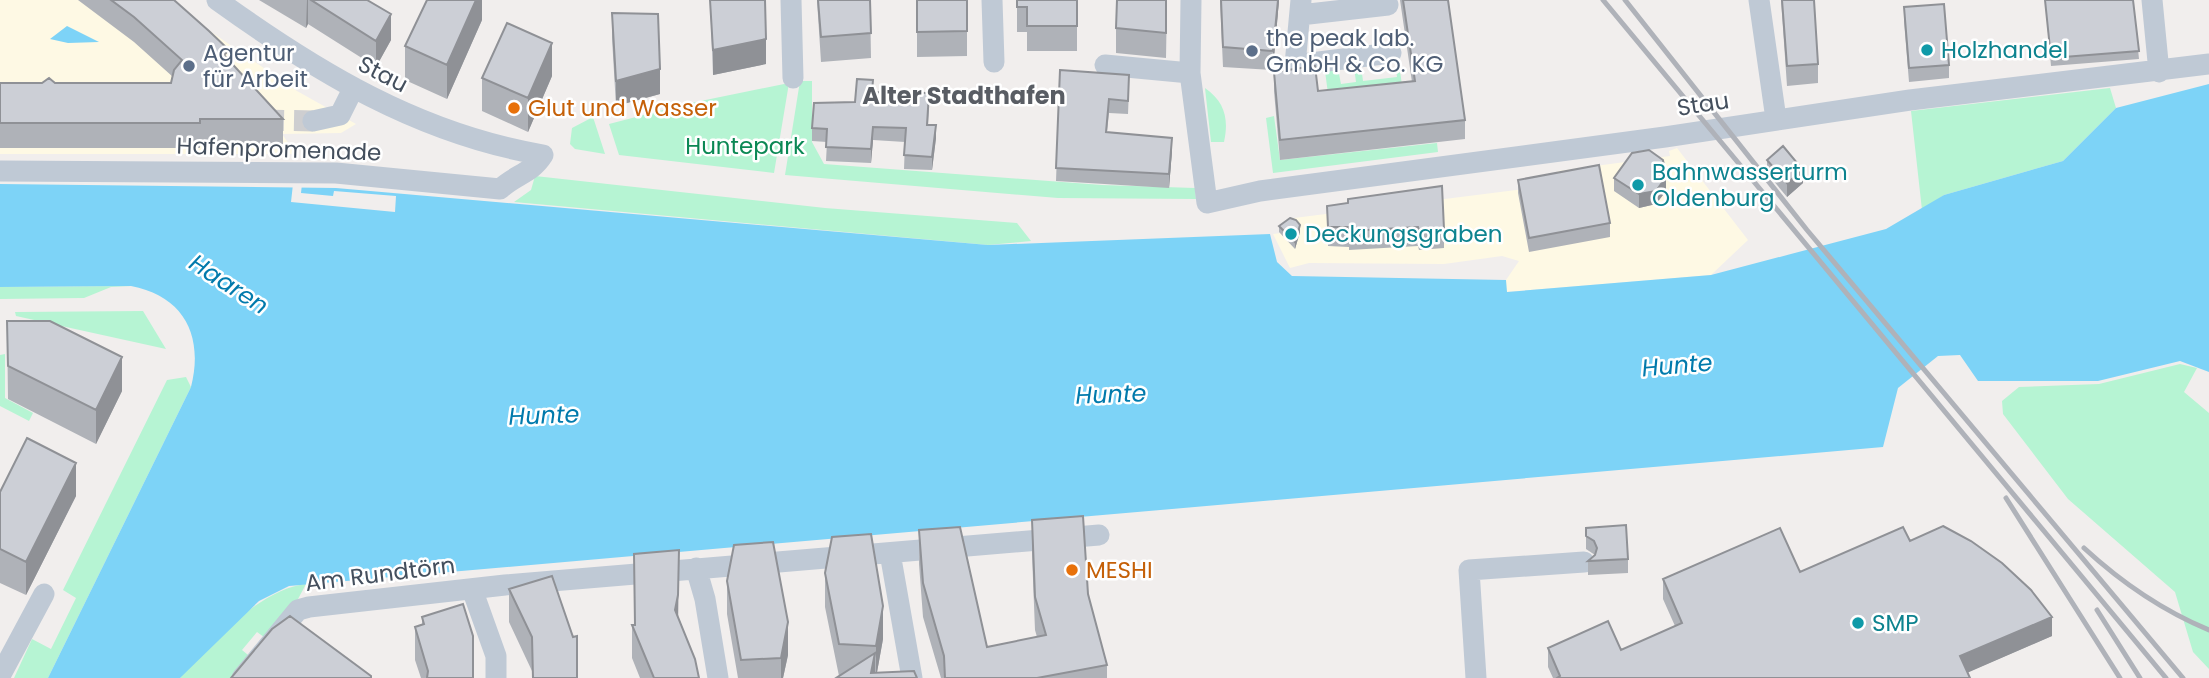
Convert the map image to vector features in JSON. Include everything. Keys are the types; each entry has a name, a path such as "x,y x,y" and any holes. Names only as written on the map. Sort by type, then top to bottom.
{"street":[{"name":"Stau","path":"217,0 352,89 448,131 505,148 542,155"},
{"path":"791,0 793,78"},
{"path":"992,0 994,62"},
{"path":"1105,65 1190,73 1191,0"},
{"path":"1759,0 1776,119"},
{"path":"2152,0 2159,72"},
{"path":"1388,5 1301,7 1295,65 1391,53"},
{"name":"Stau","path":"1190,73 1207,203 1260,191 1910,100 2209,64"},
{"path":"313,121 340,115 352,89"},
{"name":"Hafenpromenade","path":"0,171 336,173 500,189 511,179 534,169 542,155"},
{"name":"Am Rundtörn","path":"242,678 298,610 472,589 696,568 1099,535"},
{"path":"890,553 912,678"},
{"path":"1476,678 1469,570 1584,562"},
{"path":"696,568 705,599 718,678"},
{"name":"Am Rundtörn","path":"472,589 496,656 496,678"},
{"path":"0,676 44,594"}],"shaded area":[{"path":"0,0 165,0 297,91 356,124 341,133 282,134 296,154 0,154"},
{"path":"1677,148 1748,240 1711,275 1506,292 1506,280 1519,261 1502,256 1444,264 1309,263 1290,268 1273,234 1281,233 1294,218 1547,186 1558,171 1670,156 1669,151"}],"green space":[{"path":"1394,50 1397,50 1403,92 1329,101 1325,71 1338,69 1341,84 1356,82 1354,67 1361,66 1363,81 1397,77"},
{"path":"800,81 812,81 812,142 824,164 1102,185 1195,188 1196,199 1058,198 785,175"},
{"name":"Huntepark","path":"789,83 774,173 619,155 609,124 686,104"},
{"path":"1205,88 1217,99 1224,112 1224,142 1211,142"},
{"path":"2110,88 2116,108 2063,161 1944,195 1922,210 1911,111"},
{"path":"1274,116 1280,160 1437,143 1438,152 1273,173 1266,118"},
{"path":"593,117 605,154 575,149 570,144 572,128"},
{"path":"535,176 825,208 1017,223 1031,241 988,245 514,202 531,190"},
{"path":"131,286 111,287 84,298 0,299 0,287"},
{"path":"143,311 166,349 16,316 15,312"},
{"path":"5,354 5,398 33,413 29,421 0,406 0,355"},
{"path":"2180,364 2197,368 2184,392 2209,413 2209,669 2193,652 2175,592 2068,499 2003,414 2002,401 2019,387 2099,384"},
{"path":"186,377 191,387 48,678 14,678 32,639 51,649 76,598 63,590 167,380"},
{"path":"306,584 290,614 268,640 257,632 242,650 253,659 237,678 180,678 220,634 254,607 289,588"}],"water":[{"path":"67,26 99,42 68,43 50,39"},
{"path":"2209,84 2209,372 2180,361 2098,381 1978,381 1960,355 1938,356 1898,388 1883,447 289,586 259,601 180,678 48,678 191,387 195,351 186,321 177,309 149,291 131,286 0,287 0,184 336,188 988,245 1270,234 1277,262 1292,276 1506,280 1507,292 1711,275 1886,229 1944,195 2063,161 2116,108"}],"pier":[{"path":"293,184 302,184 301,193 333,196 334,191 396,196 395,212 291,202"}],"building":[{"path":"111,0 174,0 229,50 224,55 283,119 200,119 200,123 0,123 0,83 42,83 49,78 55,83 171,83 174,70 182,60"},
{"path":"311,0 367,0 391,14 376,41"},
{"path":"427,0 476,0 447,65 405,46"},
{"path":"710,0 765,0 766,39 713,50"},
{"path":"818,0 870,0 871,33 821,37"},
{"path":"917,0 967,0 967,31 917,32"},
{"path":"1017,0 1077,0 1077,26 1027,26 1027,7 1017,7"},
{"path":"1117,0 1166,0 1166,33 1116,28"},
{"path":"1221,0 1278,0 1273,51 1223,47"},
{"path":"1403,0 1448,0 1465,120 1280,140 1274,72 1315,66 1318,91 1415,81"},
{"path":"1782,0 1814,0 1818,64 1787,66"},
{"path":"2045,0 2133,0 2139,51 2051,58"},
{"name":"Holzhandel","path":"1944,4 1949,65 1909,68 1904,7"},
{"path":"612,13 658,14 660,69 616,81"},
{"path":"507,23 552,43 528,98 482,78"},
{"path":"1060,70 1129,75 1128,101 1109,99 1106,132 1172,138 1169,174 1056,168"},
{"path":"857,79 873,80 872,92 929,93 927,125 936,125 932,157 904,155 906,128 873,127 871,149 826,147 827,129 812,128 814,103 855,102"},
{"path":"1783,146 1803,170 1787,183 1767,160"},
{"path":"1649,150 1663,160 1666,177 1656,191 1639,194 1614,178 1632,153"},
{"path":"1599,165 1610,223 1529,238 1518,180"},
{"path":"1442,186 1444,229 1419,230 1418,227 1349,231 1349,227 1328,227 1327,206 1348,203 1348,199"},
{"path":"1290,218 1300,225 1295,242 1279,226"},
{"path":"7,321 50,321 122,357 96,410 8,366"},
{"path":"27,438 76,463 26,562 0,549 0,492"},
{"path":"1083,516 1088,594 1107,665 1037,678 945,678 944,656 923,583 919,530 960,527 987,647 1046,635 1035,597 1032,520"},
{"path":"1626,525 1628,559 1588,561 1595,555 1597,548 1594,541 1586,536 1586,528"},
{"name":"SMP","path":"1943,526 1971,541 2002,563 2031,590 2052,617 1960,656 1970,678 1557,678 1560,676 1548,648 1608,621 1621,650 1682,623 1663,579 1780,528 1800,572 1903,527 1910,541"},
{"path":"871,534 883,606 876,646 839,644 825,573 832,537"},
{"path":"773,542 788,622 781,658 741,660 727,581 734,545"},
{"path":"679,550 675,610 695,659 699,678 654,678 632,625 635,625 634,554"},
{"path":"552,576 573,637 577,636 577,678 533,678 532,637 509,589"},
{"path":"463,604 473,636 473,678 427,678 428,671 415,627 424,624 422,617"},
{"path":"290,616 371,678 231,678 272,629"},
{"path":"875,653 871,673 914,671 917,678 836,678"}],"tunnel":[{"path":"263,120 313,121"}],"railway":[{"path":"1603,0 2166,678"},
{"path":"1625,0 1807,230 2183,678"},
{"path":"2006,498 2120,678"},
{"path":"2084,548 2143,595 2209,630"},
{"path":"2097,610 2140,678"}],"place":[{"name":"Holzhandel","path":"1927,50"},
{"name":"the peak lab. GmbH & Co. KG","path":"1252,51"},
{"name":"Agentur für Arbeit","path":"189,66"},
{"name":"Glut und Wasser","path":"514,108"},
{"name":"Bahnwasserturm Oldenburg","path":"1638,185"},
{"name":"Deckungsgraben","path":"1291,234"},
{"name":"MESHI","path":"1072,570"},
{"name":"SMP","path":"1858,623"}],"district":[{"name":"Alter Stadthafen","path":"964,95"}],"water label":[{"name":"Haaren","path":"229,284"},
{"name":"Hunte","path":"1677,365"},
{"name":"Hunte","path":"1111,394"},
{"name":"Hunte","path":"544,415"}]}
